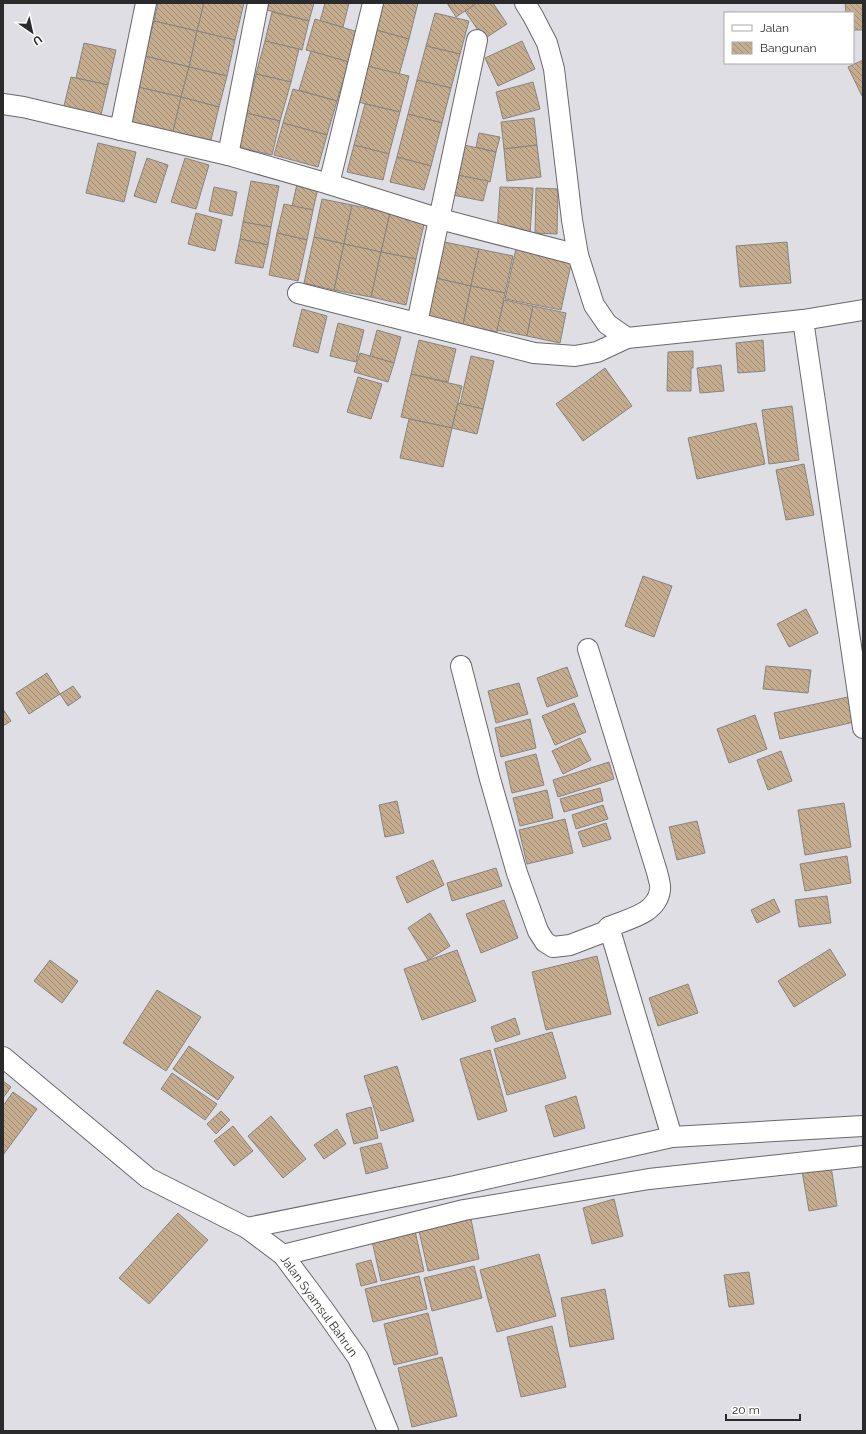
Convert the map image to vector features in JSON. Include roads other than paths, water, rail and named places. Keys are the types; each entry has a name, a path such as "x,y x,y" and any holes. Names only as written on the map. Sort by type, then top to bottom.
{"street":[{"path":"120,130 146,3"},
{"path":"228,155 258,3"},
{"path":"329,184 373,3"},
{"path":"525,3 547,43 554,69 572,220 578,255 594,305 606,324 627,338"},
{"path":"417,323 477,40"},
{"path":"3,104 23,107 228,155 329,184 440,219 578,255"},
{"path":"298,293 534,352 576,356 597,352 627,338 803,320 863,310"},
{"path":"803,320 863,728"},
{"path":"461,666 490,779 517,874 538,931 545,942 554,947 570,944 604,932 609,927 647,911 657,901 660,890 657,872 588,649"},
{"path":"609,927 672,1137"},
{"name":"Jalan Syamsul Bahrun","path":"3,1057 148,1178 247,1228 283,1255 358,1358 388,1431"},
{"path":"247,1228 455,1186 672,1137 863,1126"},
{"path":"283,1255 464,1210 648,1179 863,1156"}]}
